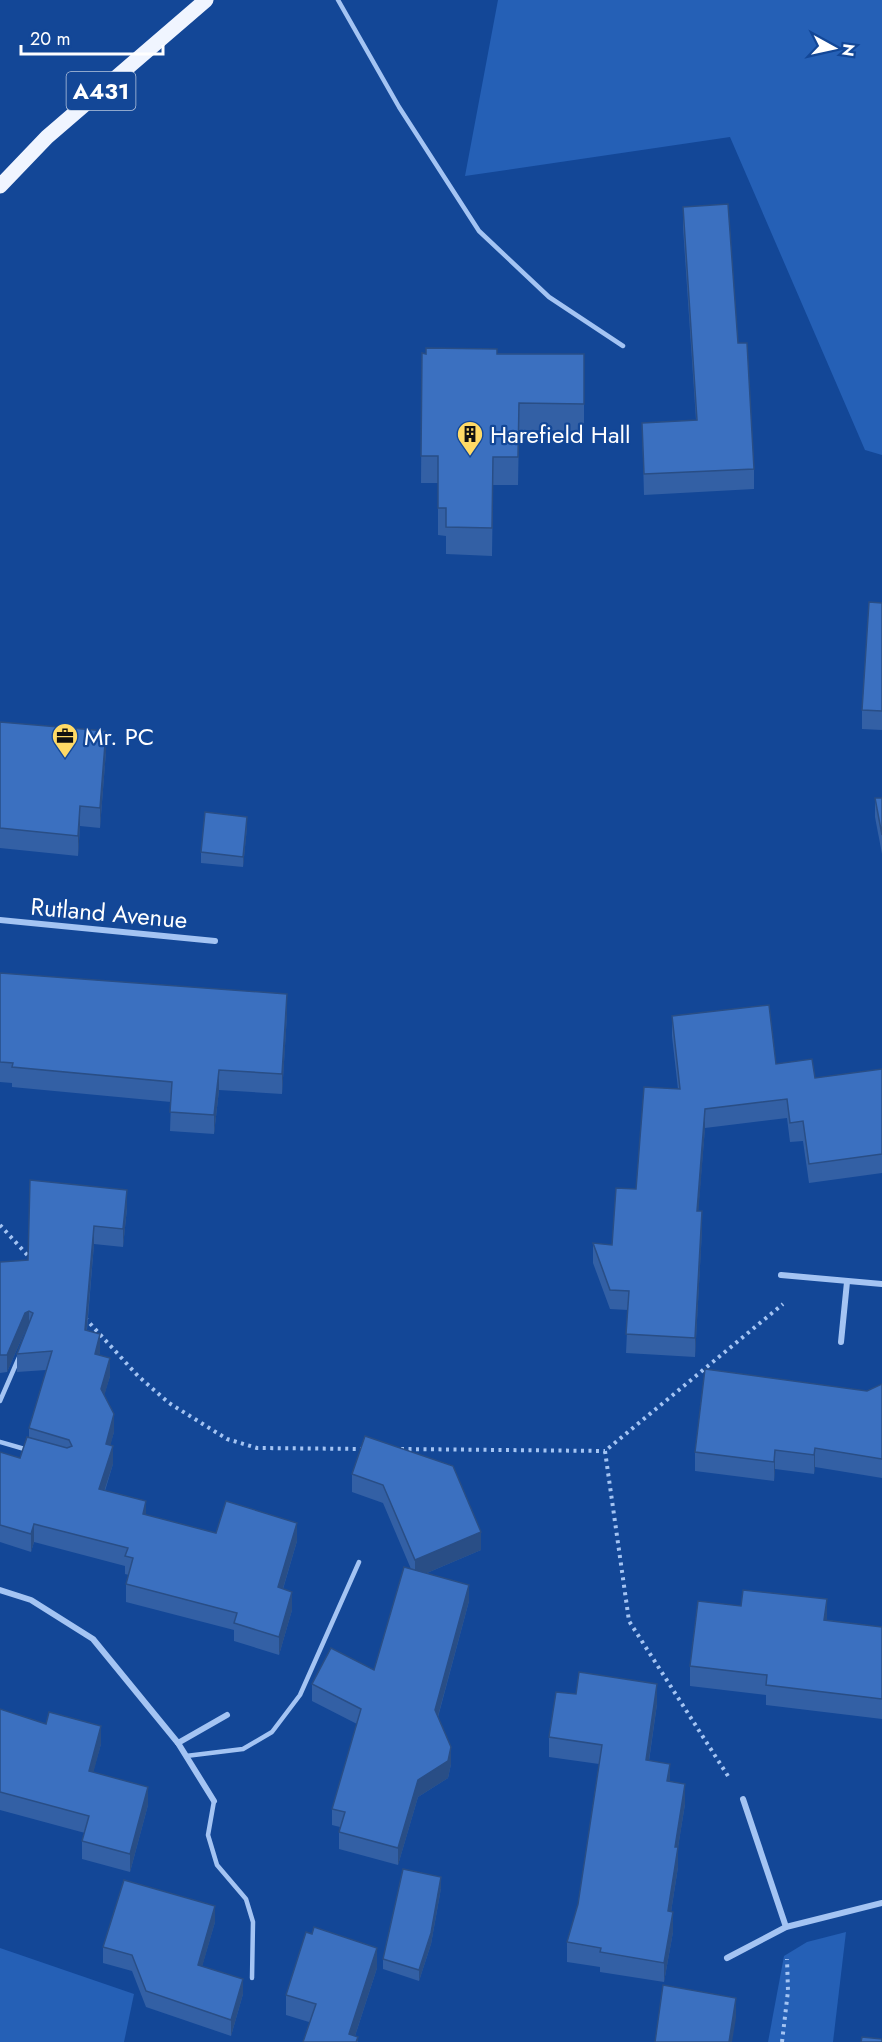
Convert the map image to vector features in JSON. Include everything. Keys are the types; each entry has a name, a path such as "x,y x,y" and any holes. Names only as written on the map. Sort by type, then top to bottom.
{"main road":[{"name":"A431","path":"0,186 47,137 206,0"}],"street":[{"name":"Rutland Avenue","path":"0,920 215,941"},
{"path":"781,1275 882,1284"},
{"path":"841,1342 847,1282"},
{"path":"0,1590 31,1600 93,1639 178,1743 214,1801"},
{"path":"178,1743 227,1715"},
{"path":"743,1799 786,1927"},
{"path":"727,1958 786,1927 882,1903"}],"lane":[{"path":"338,0 399,107 479,231 549,297 623,346"},
{"path":"0,1401 21,1352"},
{"path":"0,1442 34,1452"},
{"path":"186,1756 243,1749 272,1732 300,1695 359,1562"},
{"path":"214,1801 208,1835 217,1865 246,1899 253,1922 252,1978"}],"path":[{"path":"0,1225 38,1267"},
{"path":"389,1449 605,1451 792,1297 800,1277"},
{"path":"84,1317 138,1376 169,1403 227,1439 258,1448 365,1449"},
{"path":"605,1451 629,1621 743,1799"},
{"path":"782,2042 788,1991 786,1927"}],"shaded area":[{"path":"498,0 882,0 882,455 865,450 730,137 465,176"},
{"path":"846,1932 833,2042 768,2042 784,1956 807,1942"},
{"path":"0,1948 134,1994 124,2042 0,2042"}],"building":[{"path":"728,204 738,343 747,343 754,469 644,474 642,423 697,420 683,207"},
{"name":"Harefield Hall","path":"426,348 497,349 497,354 584,354 584,404 519,403 518,457 493,457 492,528 446,527 446,508 438,508 438,456 421,456 422,353 426,354"},
{"path":"869,602 882,603 882,711 862,710"},
{"path":"0,722 106,731 100,808 80,806 78,836 0,828"},
{"path":"875,798 882,798 882,835"},
{"path":"205,812 247,817 243,857 201,852"},
{"path":"0,973 287,994 282,1074 219,1070 214,1115 170,1112 172,1082 12,1067 13,1063 0,1062"},
{"path":"769,1005 776,1064 812,1059 815,1078 882,1069 882,1154 809,1164 803,1121 790,1123 787,1099 705,1109 697,1211 702,1211 695,1338 626,1334 629,1291 610,1290 593,1243 612,1245 616,1188 636,1189 644,1087 680,1089 672,1016"},
{"path":"30,1180 127,1190 123,1229 94,1226 85,1330 100,1334 95,1354 110,1358 101,1389 114,1414 106,1444 113,1446 99,1489 146,1501 143,1514 216,1533 226,1501 297,1523 278,1587 292,1592 279,1637 234,1623 237,1613 126,1584 133,1558 125,1556 128,1548 34,1524 31,1534 0,1525 0,1452 20,1458 27,1437 67,1448 72,1446 69,1440 29,1428 52,1351 17,1354 33,1313 29,1311 25,1313 7,1355 0,1355 0,1262 28,1260"},
{"path":"705,1369 867,1391 882,1384 882,1459 815,1448 814,1455 775,1450 774,1462 695,1452"},
{"path":"365,1436 453,1466 481,1532 415,1560 383,1485 352,1474"},
{"path":"404,1567 469,1585 435,1710 451,1747 448,1761 418,1780 398,1848 339,1832 345,1812 332,1809 361,1709 312,1684 331,1648 374,1670"},
{"path":"743,1590 827,1599 824,1620 882,1627 882,1699 766,1685 767,1675 690,1666 698,1601 741,1606"},
{"path":"579,1672 657,1684 646,1760 670,1764 667,1781 685,1784 668,1911 673,1912 664,1963 600,1952 601,1948 567,1942 578,1904 602,1745 549,1737 556,1692 576,1694"},
{"path":"0,1709 46,1724 49,1712 101,1726 89,1771 148,1787 130,1854 82,1841 89,1816 0,1792"},
{"path":"403,1869 441,1877 431,1933 419,1970 383,1959"},
{"path":"124,1880 215,1906 198,1965 243,1979 231,2020 146,1991 132,1955 103,1947"},
{"path":"314,1927 377,1948 349,2034 358,2037 356,2042 303,2042 316,2004 286,1995 306,1932 312,1934"},
{"path":"663,1985 736,1998 729,2042 655,2042"},
{"path":"862,2037 882,2039 882,2042 861,2042"}],"place":[{"name":"Harefield Hall","path":"470,457"},
{"name":"Mr. PC","path":"65,759"}]}
